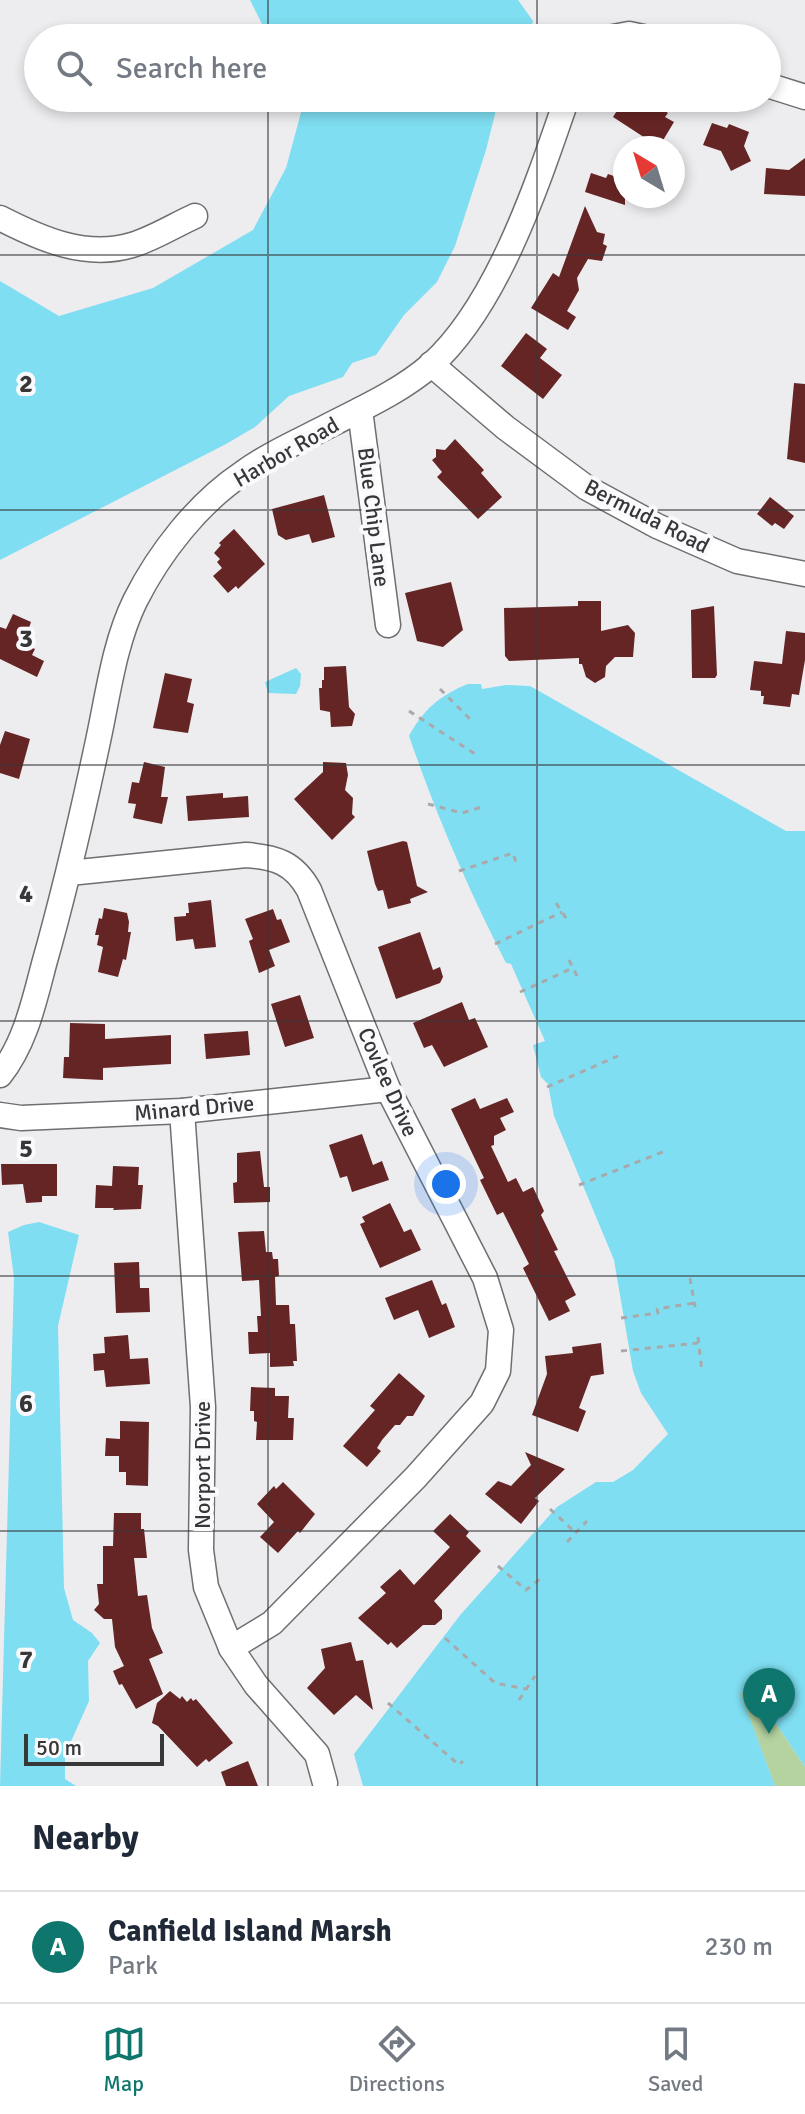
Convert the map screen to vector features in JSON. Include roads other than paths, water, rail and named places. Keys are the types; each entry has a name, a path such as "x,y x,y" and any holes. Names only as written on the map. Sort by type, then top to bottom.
{"street":[{"path":"781,89 805,97"},
{"name":"Harbor Road","path":"0,1075 27,1027 69,873 117,653 134,602 164,554 198,511 242,473 398,389 431,364 452,342 491,285 541,174 562,112"},
{"path":"0,218 60,244 90,251 132,245 195,216"},
{"name":"Bermuda Road","path":"431,364 506,428 587,488 657,526 737,561 805,574"},
{"name":"Blue Chip Lane","path":"360,410 388,625"},
{"name":"Covlee Drive","path":"69,873 246,855 274,858 293,868 309,890 388,1089 485,1278 501,1330 498,1371 482,1403 416,1477 272,1623 231,1648"},
{"name":"Minard Drive","path":"0,1115 21,1118 182,1111 388,1089"},
{"name":"Norport Drive","path":"182,1111 203,1407 201,1550 206,1587 231,1648 256,1685 317,1754 325,1783"}],"water":[{"path":"250,0 518,0 533,21 532,24 262,24"},
{"path":"301,112 496,112 455,246 437,282 404,315 376,355 352,363 343,377 289,396 255,427 226,444 0,560 0,281 59,316 153,288 253,230 286,168"},
{"path":"296,668 301,674 296,694 268,693 265,682"},
{"path":"468,684 481,684 482,689 506,685 530,686 786,831 805,831 805,1767 761,1701 740,1692 775,1786 363,1786 354,1754 461,1614 557,1507 596,1482 613,1482 633,1470 668,1434 641,1393 633,1371 614,1260 554,1116 548,1084 541,1077 533,1045 545,1041 511,964 506,963 466,879 409,736 433,704"},
{"path":"39,1222 79,1235 58,1326 64,1588 73,1620 92,1633 100,1643 88,1661 89,1701 65,1755 65,1779 76,1786 0,1786 14,1278 8,1232"}],"place":[{"name":"Canfield Island Marsh","path":"769,1734"}]}
